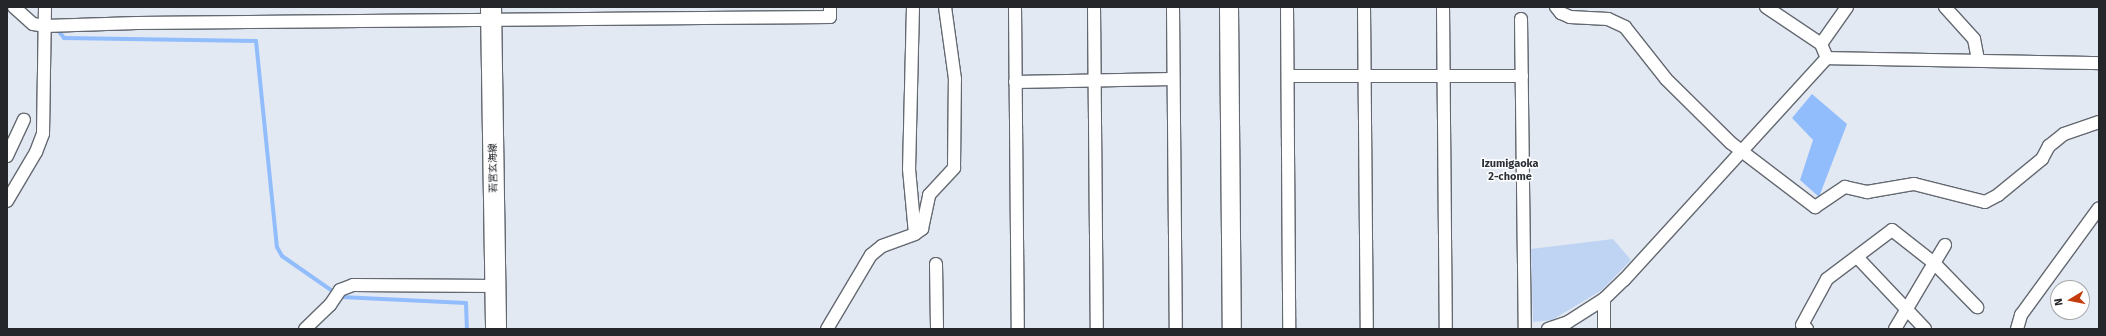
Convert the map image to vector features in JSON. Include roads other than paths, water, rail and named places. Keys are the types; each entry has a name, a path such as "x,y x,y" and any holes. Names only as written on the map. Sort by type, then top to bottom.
{"main road":[{"name":"若宮玄海線","path":"491,13 496,329"}],"street":[{"path":"14,7 33,24 45,26 137,22 491,13 830,16 830,7"},
{"path":"7,201 36,152 43,134 45,7"},
{"path":"913,7 910,168 915,234"},
{"path":"828,329 871,255 882,246 915,234 922,229 929,195 954,168 955,79 945,7"},
{"path":"1015,7 1018,329"},
{"path":"1094,7 1097,329"},
{"path":"1173,7 1176,329"},
{"path":"1229,7 1232,329"},
{"path":"1286,7 1288,76 1289,329"},
{"path":"1364,7 1367,329"},
{"path":"1443,7 1446,329"},
{"path":"1556,7 1561,13 1570,17 1608,19 1625,27 1666,79 1731,143 1743,150 1815,207 1845,187 1867,192 1914,184 1985,202 1998,195 2042,158 2049,146 2064,134 2099,122"},
{"path":"1766,7 1821,44 1827,58"},
{"path":"1821,44 1847,7"},
{"path":"1945,7 1974,39 1978,59"},
{"path":"1521,19 1525,329"},
{"path":"1548,329 1568,322 1604,299 1827,58 1978,59 2099,62"},
{"path":"1288,76 1364,78 1522,76"},
{"path":"1015,82 1173,78"},
{"path":"7,156 24,120"},
{"path":"2017,329 2021,315 2099,208"},
{"path":"1807,329 1802,325 1827,279 1892,230 1934,263 1977,307"},
{"path":"1895,329 1945,245"},
{"path":"1857,257 1925,329"},
{"path":"936,264 937,329"},
{"path":"305,329 330,305 340,290 353,285 495,286"},
{"path":"1604,299 1604,329"}],"water":[{"path":"1812,94 1847,124 1819,197 1800,180 1813,140 1792,118"}],"waterway":[{"path":"56,28 64,38 256,41 277,247 282,256 341,297 466,303 467,329"}],"district":[{"name":"Izumigaoka 2-chome","path":"1510,171"}]}
